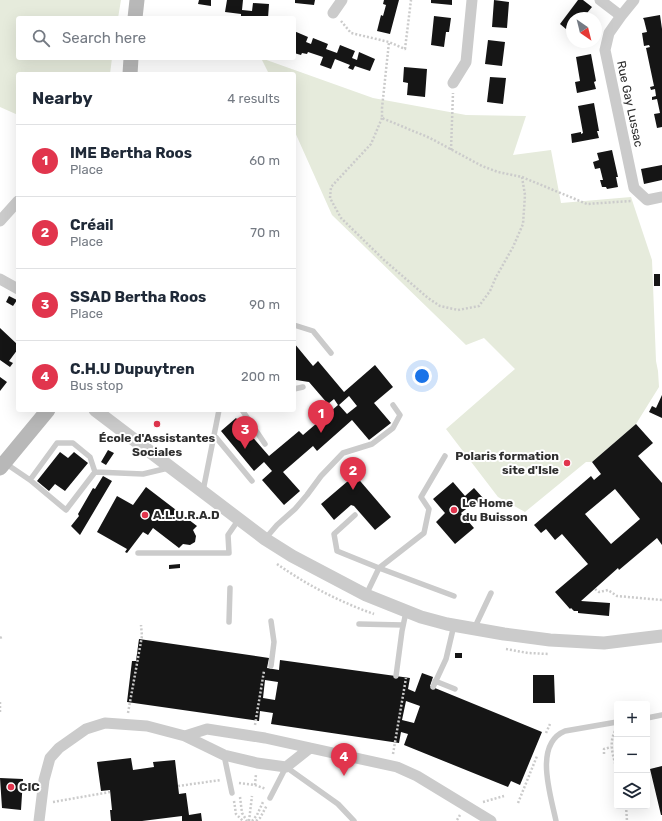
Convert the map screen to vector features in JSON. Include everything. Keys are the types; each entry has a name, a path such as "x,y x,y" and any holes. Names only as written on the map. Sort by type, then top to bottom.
{"main road":[{"path":"135,16 137,0"},
{"path":"130,72 131,60"},
{"path":"2,465 46,412"}],"street":[{"path":"333,12 342,0"},
{"path":"453,83 466,62 472,0"},
{"path":"600,0 621,16"},
{"name":"Rue Gay Lussac","path":"634,0 609,33 605,50 634,188 647,200"},
{"path":"647,200 662,197"},
{"path":"0,221 16,203"},
{"path":"0,279 16,288"},
{"path":"98,412 265,539 292,556 366,595 406,611 422,617 454,625 550,640 604,643 662,636"},
{"path":"40,820 44,780 50,758 59,748 86,730 105,723 148,726 185,736 224,755 257,763 286,767 310,748"},
{"path":"185,736 207,729 266,738 397,767 417,776 490,821"}],"lane":[{"path":"296,327 313,331 331,353"},
{"path":"296,389 303,387"},
{"path":"265,539 303,500 321,476 343,453 372,444 393,428 400,415 393,405"},
{"path":"203,491 220,412"},
{"path":"243,412 265,444"},
{"path":"214,434 252,481"},
{"path":"30,480 57,443 73,443 90,457 95,472"},
{"path":"366,595 379,568 424,533 429,509 421,497 445,456"},
{"path":"2,465 30,480 66,510 95,472"},
{"path":"95,472 143,474 172,467"},
{"path":"354,515 334,534 337,551 454,596"},
{"path":"138,553 229,553 228,535 239,519"},
{"path":"229,622 230,588"},
{"path":"474,629 491,593"},
{"path":"396,676 406,611"},
{"path":"271,620 274,642 271,666"},
{"path":"359,624 403,624"},
{"path":"433,687 446,659 454,625"},
{"path":"435,681 455,689"},
{"path":"650,717 662,715"},
{"path":"556,821 547,770 548,749 552,741 558,734 565,731 614,723"},
{"path":"224,755 232,793"},
{"path":"270,798 286,767 338,804 354,821"}],"path":[{"path":"333,12 351,33 389,42 405,49 411,0"},
{"path":"389,42 382,118 371,144 331,187 330,198 341,218 428,298 440,306 458,310 479,306 490,291 523,224 525,195 522,177"},
{"path":"451,150 453,83"},
{"path":"382,118 430,138 492,170 522,177 586,204 647,200"},
{"path":"595,589 599,592 608,590 617,596 662,600"},
{"path":"128,714 142,636 141,625"},
{"path":"254,732 264,666"},
{"path":"394,752 405,687"},
{"path":"0,702 0,714"},
{"path":"545,736 550,724"},
{"path":"614,733 611,747 614,759"},
{"path":"604,754 604,749 611,747"},
{"path":"518,803 538,754"},
{"path":"248,821 242,813 238,783 255,785 257,763"},
{"path":"178,786 229,779"},
{"path":"41,804 110,792"},
{"path":"232,793 236,814 242,821"},
{"path":"248,821 252,796"},
{"path":"481,802 504,796"},
{"path":"256,821 260,818 270,798"},
{"path":"626,809 627,821"}],"shaded area":[{"path":"0,0 121,0 118,16 16,16 16,60 112,60 110,72 16,72 16,114 0,107"},
{"path":"262,60 267,60 373,98 466,115 526,116 513,155 551,150 561,203 631,197 652,260 656,361 659,387 636,424 592,462 586,462 525,512 498,497 446,429 515,369 484,338 466,345 332,215 296,134 296,72 268,72"}],"building":[{"path":"199,0 211,0 211,6 198,4"},
{"path":"227,0 243,0 242,10 252,11 253,3 269,4 268,16 241,16 241,14 225,12"},
{"path":"295,0 315,0 314,5 295,3"},
{"path":"384,0 399,0 390,34 377,31 381,15 383,16 386,5 383,4"},
{"path":"431,0 452,0 452,5 431,3"},
{"path":"494,0 509,2 507,28 492,27"},
{"path":"578,0 583,0 592,7 588,12 569,12"},
{"path":"660,15 662,29 662,127 657,128 654,114 660,113 657,99 652,100 652,97 656,96 655,89 651,90 650,87 654,86 646,48 650,47 649,45 644,46 642,33 647,32 643,18"},
{"path":"434,16 451,18 449,32 446,32 444,47 431,45"},
{"path":"566,16 566,29 560,24"},
{"path":"296,32 308,37 306,42 311,44 313,38 328,44 326,49 337,53 340,45 355,51 352,58 357,60 359,52 375,59 370,71 355,66 353,70 348,68 350,65 335,59 331,69 320,65 323,57 308,52 307,54 302,53 301,55 296,54"},
{"path":"488,40 505,42 502,66 485,64"},
{"path":"591,54 596,89 577,93 575,82 580,81 576,57"},
{"path":"404,67 427,69 425,97 407,95 408,83 403,82"},
{"path":"490,77 506,78 503,104 487,102"},
{"path":"594,103 599,138 572,143 571,134 583,133 578,106"},
{"path":"612,150 618,177 616,177 618,187 607,189 606,187 602,187 600,180 603,180 600,168 595,169 593,162 599,160 597,153"},
{"path":"662,165 662,180 644,184 641,169"},
{"path":"654,274 660,274 660,286 654,286"},
{"path":"9,296 16,300 13,306 6,302"},
{"path":"0,328 16,343 16,352 9,361 13,363 10,367 0,360"},
{"path":"296,345 313,366 318,361 344,392 375,365 393,387 374,403 391,423 369,440 352,420 317,451 313,446 283,472 300,491 284,505 262,480 272,471 264,462 254,471 221,431 236,418 269,456 299,431 303,435 338,405 334,399 328,404 309,382 296,380","holes":["349,396 357,406 347,414 339,405"]},
{"path":"0,377 7,382 0,391"},
{"path":"662,395 662,418 649,412 652,406 656,408"},
{"path":"636,424 653,443 638,456 662,483 662,545 657,538 619,570 618,568 581,601 610,603 609,616 578,613 578,611 574,611 571,608 570,609 555,592 588,564 562,534 555,540 546,529 541,533 534,525 591,476 594,480 601,474 592,462","holes":["615,489 640,519 611,544 585,514"]},
{"path":"108,450 114,453 106,465 101,462"},
{"path":"60,452 68,458 74,452 88,463 65,491 55,484 49,491 37,481"},
{"path":"355,475 391,517 375,530 354,506 351,505 334,520 321,504"},
{"path":"103,476 112,481 80,535 71,526 79,516 78,514 93,488 95,489"},
{"name":"Le Home du Buisson","path":"453,482 465,496 474,488 483,498 471,508 470,506 461,513 474,528 455,544 436,522 445,513 433,499"},
{"name":"A.L.U.R.A.D","path":"146,487 197,526 193,530 196,536 195,542 190,545 183,544 179,548 153,528 148,535 143,532 127,553 125,552 127,549 97,532 117,496 133,505"},
{"path":"180,564 180,568 169,569 169,565"},
{"path":"139,639 269,658 267,668 279,670 280,660 410,678 408,689 415,692 422,673 433,677 430,686 542,732 520,785 511,781 508,787 404,745 408,734 401,732 399,743 271,724 273,713 260,711 259,721 127,702 132,661 136,661","holes":["265,680 278,682 275,700 263,698","406,701 420,706 414,723 402,720"]},
{"path":"455,653 462,653 462,658 455,658"},
{"path":"533,675 554,675 555,703 533,703"},
{"path":"131,758 133,770 154,767 153,762 175,760 179,794 186,793 189,815 201,813 202,821 182,821 182,816 142,821 111,821 110,810 112,810 110,790 101,791 97,762"},
{"path":"662,766 662,815 661,815 650,769"},
{"name":"CIC","path":"0,778 23,779 21,810 2,808"}],"place":[{"name":"École d'Assistantes Sociales","path":"157,424"},
{"name":"IME Bertha Roos","path":"321,433"},
{"name":"SSAD Bertha Roos","path":"245,449"},
{"name":"Polaris formation site d'Isle","path":"567,463"},
{"name":"Créail","path":"353,490"},
{"name":"Le Home du Buisson","path":"454,510"},
{"name":"A.L.U.R.A.D","path":"145,515"},
{"name":"C.H.U Dupuytren","path":"344,776"},
{"name":"CIC","path":"11,787"}]}
